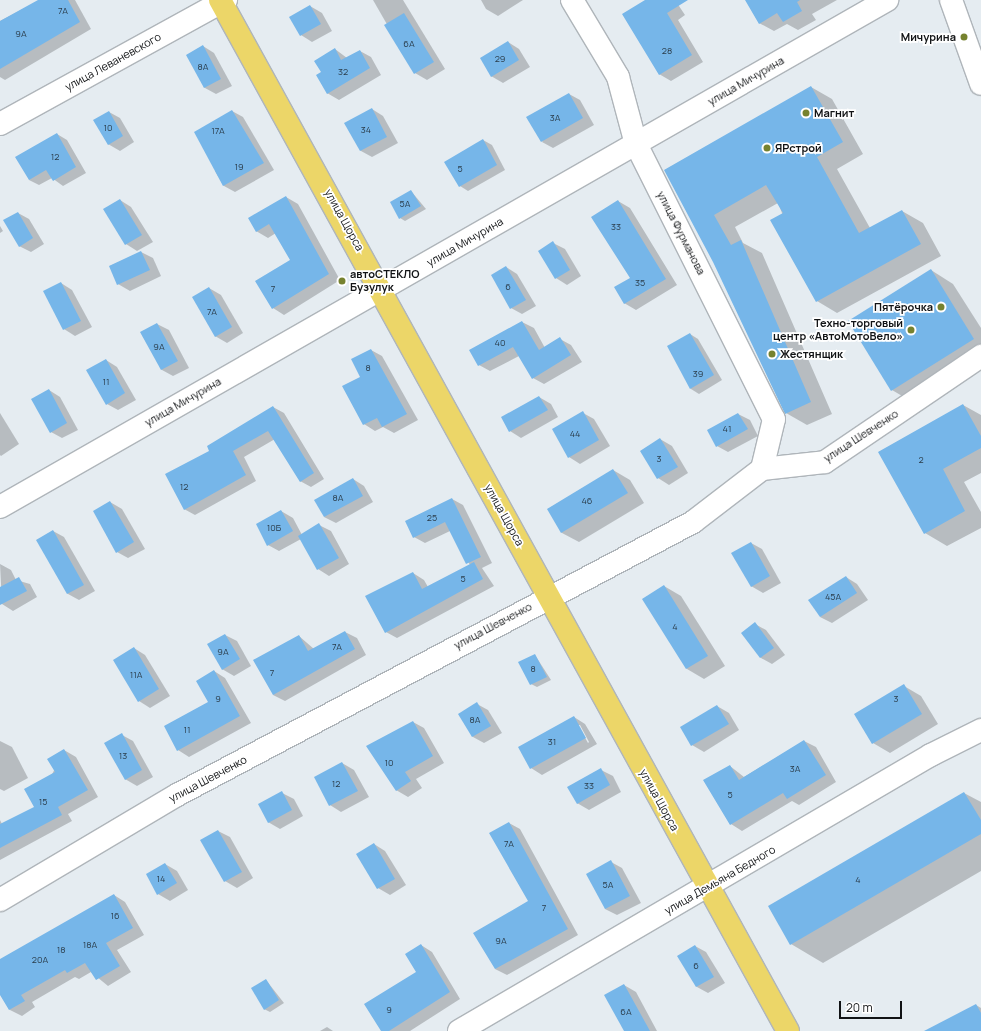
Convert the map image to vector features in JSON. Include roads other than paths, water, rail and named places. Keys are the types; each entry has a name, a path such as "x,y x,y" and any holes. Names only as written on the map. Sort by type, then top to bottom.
{"main road":[{"name":"улица Щорса","path":"222,1 708,888 788,1031"}],"street":[{"name":"улица Фурманова","path":"572,0 618,77 636,144 774,419 762,469"},
{"name":"улица Мичурина","path":"0,507 887,0"},
{"path":"951,0 981,84"},
{"name":"улица Леваневского","path":"0,124 222,1"},
{"name":"улица Шевченко","path":"0,900 177,795 549,596 693,522 762,469 825,462 981,356"},
{"name":"улица Демьяна Бедного","path":"459,1031 708,888 931,755 981,730"}],"place":[{"name":"Мичурина","path":"964,37"},
{"name":"Магнит","path":"806,113"},
{"name":"ЯРстрой","path":"767,148"},
{"name":"автоСТЕКЛО Бузулук","path":"342,281"},
{"name":"Пятёрочка","path":"941,307"},
{"name":"Техно-торговый центр «АвтоМотоВело»","path":"911,330"},
{"name":"Жестянщик","path":"772,354"}]}
